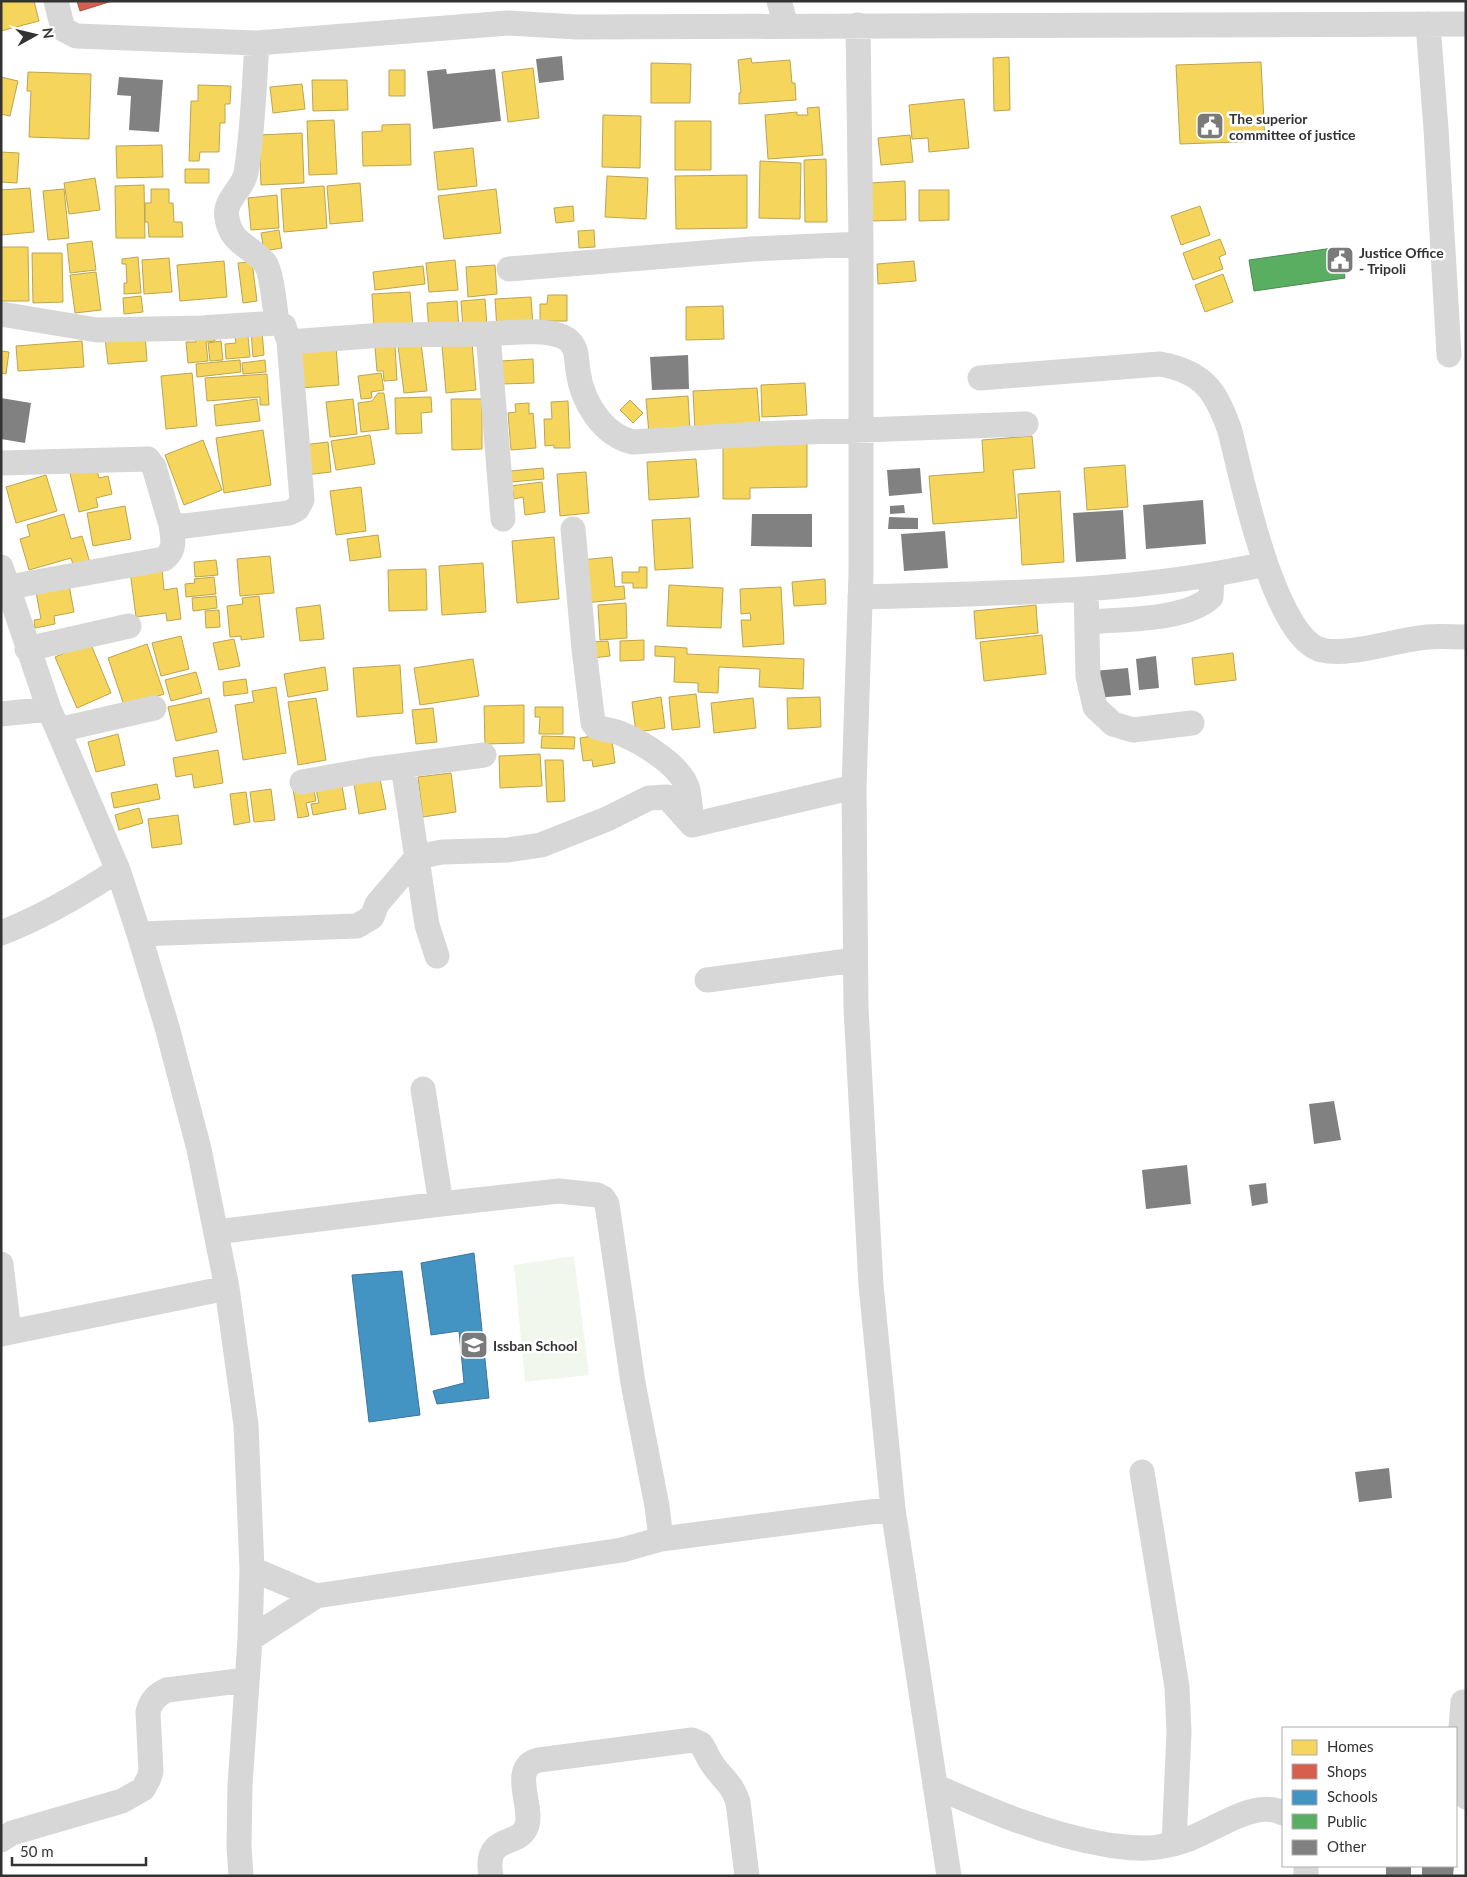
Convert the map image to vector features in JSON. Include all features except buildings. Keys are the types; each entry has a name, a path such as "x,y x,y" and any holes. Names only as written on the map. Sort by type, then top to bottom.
{"street":[{"path":"56,1 63,29 76,36 257,43 508,23 576,27 1466,24"},
{"path":"779,1 786,25"},
{"path":"1428,24 1449,355"},
{"path":"858,25 861,244 860,597 854,787 855,960 871,1285 893,1509 949,1876"},
{"path":"171,525 185,526 289,514 296,509 302,500 283,333 272,284 266,264 254,252 241,244 230,229 226,216 232,196 246,176 257,43"},
{"path":"509,269 752,249 861,244"},
{"path":"1,314 97,330 202,328 283,333 383,335 541,332 568,340 576,351 578,372 584,392 597,419 611,433 625,441 633,442 758,434 1026,424"},
{"path":"488,334 503,519"},
{"path":"980,378 1160,364 1179,368 1198,377 1213,393 1225,418 1265,564 1284,607 1295,627 1307,641 1320,650 1337,652 1427,637 1466,637"},
{"path":"1,463 148,459 154,467 171,525 174,545 170,555 164,559 6,592 54,720 118,870 139,934 167,1026 199,1149 227,1288 246,1425 252,1568 239,1838 241,1876"},
{"path":"573,529 593,723 596,727 620,733 641,744 669,764 681,776 688,789 692,824"},
{"path":"860,597 1024,592 1086,588 1212,576 1265,564"},
{"path":"1087,622 1167,616 1194,609 1211,597 1212,576"},
{"path":"1086,588 1088,676 1095,706 1113,724 1133,730 1192,723"},
{"path":"28,649 129,626"},
{"path":"1,714 54,720 154,708"},
{"path":"302,782 484,755"},
{"path":"402,766 427,925 437,956"},
{"path":"692,824 854,787"},
{"path":"139,934 357,926 372,917 377,904 417,857 442,852 508,850 540,845 606,819 649,798 668,798 692,824"},
{"path":"1,934 31,922 69,902 118,870"},
{"path":"707,980 855,960"},
{"path":"423,1089 441,1204"},
{"path":"216,1232 559,1191 598,1195 603,1198 607,1204 633,1383 657,1506 661,1539"},
{"path":"1,1264 5,1333 227,1288"},
{"path":"1142,1472 1177,1687 1179,1741 1174,1844"},
{"path":"250,1639 316,1596 622,1550 661,1539 893,1509"},
{"path":"252,1568 316,1596"},
{"path":"1,1840 12,1833 122,1801 142,1789 150,1778 151,1771 148,1712 150,1704 160,1694 167,1690 246,1680"},
{"path":"1463,1702 1457,1780 1466,1797"},
{"path":"490,1876 489,1862 494,1849 521,1834 527,1824 523,1775 529,1765 539,1760 692,1740 702,1744 712,1764 724,1776 735,1792 738,1802 747,1876"},
{"path":"935,1786 1017,1821 1064,1836 1136,1849 1174,1844 1254,1810 1270,1808 1282,1813"}],"shaded area":[{"path":"574,1256 589,1375 525,1382 514,1265"}],"place":[{"name":"The superior committee of justice","path":"1210,126"},
{"name":"Justice Office - Tripoli","path":"1340,260"},
{"name":"Issban School","path":"474,1345"}]}
